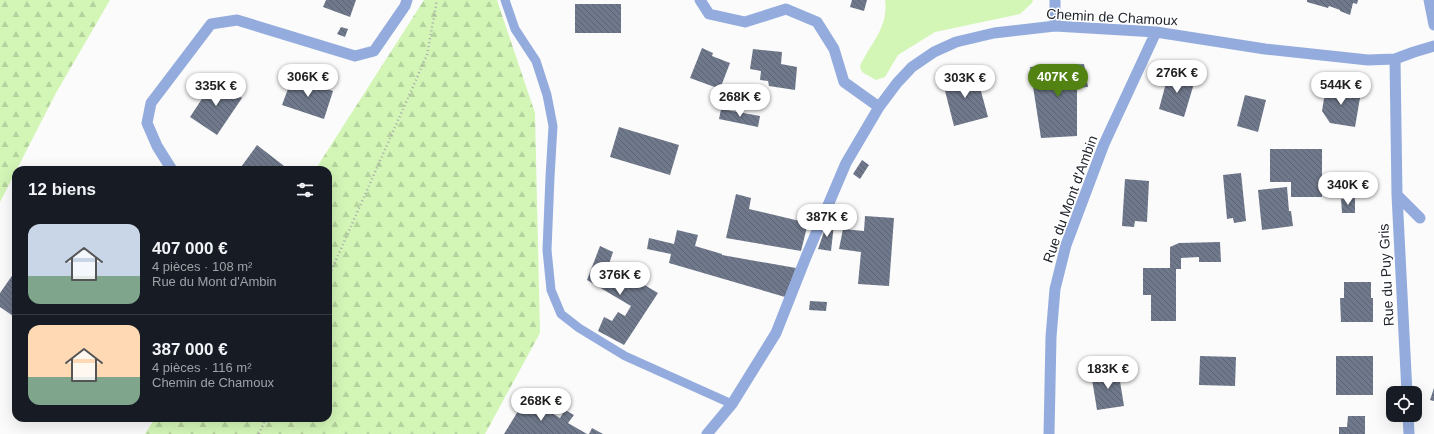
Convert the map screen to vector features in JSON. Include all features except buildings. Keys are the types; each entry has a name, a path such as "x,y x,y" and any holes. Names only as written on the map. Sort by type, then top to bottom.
{"street":[{"path":"170,166 157,146 147,124 151,103 211,24 237,20 355,56 374,51 405,6 407,0"},
{"path":"700,0 709,14 745,22 787,5 817,22 834,49 844,82 879,107"},
{"path":"1055,0 1055,26"},
{"path":"1429,0 1434,25"},
{"name":"Chemin de Chamoux","path":"707,434 732,404 776,333 846,163 879,107 912,67 934,52 956,42 994,33 1055,26 1156,32 1265,49 1368,60 1395,59 1434,46"},
{"name":"Rue du Mont d'Ambin","path":"1049,434 1051,337 1055,289 1066,245 1104,144 1156,32"},
{"name":"Rue du Puy Gris","path":"1395,59 1397,195 1407,386"},
{"path":"1397,195 1420,218"},
{"path":"1408,422 1409,434"}],"lane":[{"path":"505,0 516,28 536,61 547,95 553,126 547,250 551,290 561,314 579,328 625,356 732,404"}],"path":[{"path":"332,269 427,56 437,0"},
{"path":"259,434 264,422"}],"green space":[{"path":"0,0 110,0 56,93 18,166 12,166 12,179 0,202"},
{"path":"424,0 497,0 535,113 540,333 485,434 145,434 152,422 332,422 332,166 318,166"},
{"path":"885,0 1033,0 1032,3 1020,14 935,32 898,55 885,77 876,80 862,72 860,66 878,35 884,19"}]}
